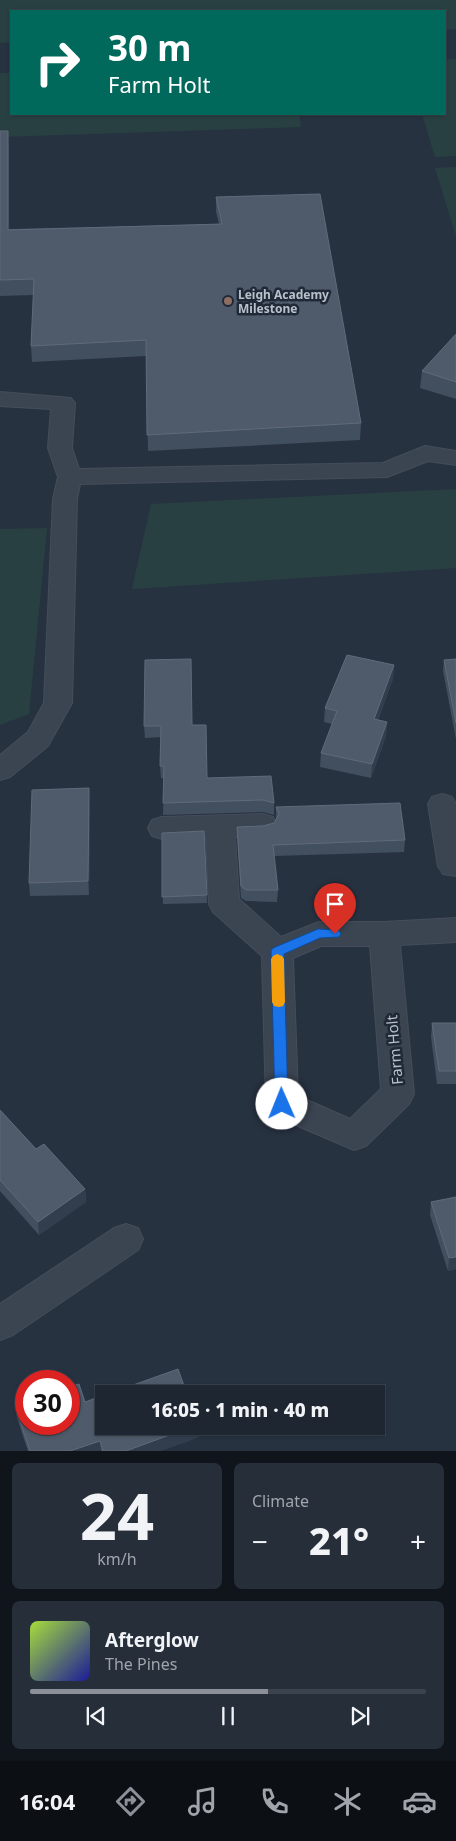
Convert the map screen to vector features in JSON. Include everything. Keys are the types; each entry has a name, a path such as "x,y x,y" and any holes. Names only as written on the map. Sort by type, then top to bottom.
{"street":[{"path":"0,399 62,403 60,448 67,488 58,703 38,739 0,770"},
{"path":"67,488 387,470 425,453 456,458"},
{"path":"442,804 453,866 456,866"},
{"path":"162,828 264,825"},
{"path":"220,827 224,904 277,951 318,934 384,934 456,930"},
{"name":"Farm Holt","path":"277,951 282,1104 354,1136 398,1094 384,934"},
{"path":"0,1324 126,1239"}],"green space":[{"path":"0,0 456,0 456,29 446,30 446,10 10,10 10,42 0,43"},
{"path":"446,59 456,59 456,156 435,157 422,115 446,115"},
{"path":"0,73 10,73 10,115 299,115 301,127 0,137"},
{"path":"456,167 456,236 435,168"},
{"path":"456,489 456,568 132,589 151,504"},
{"path":"47,528 29,714 0,725 0,529"}],"building":[{"path":"0,131 8,131 8,230 222,224 216,197 320,194 361,423 147,435 146,340 31,346 34,279 0,280"},
{"path":"456,334 456,382 422,371"},
{"path":"347,655 394,665 374,719 387,722 372,764 321,753 337,711 325,708"},
{"path":"191,659 192,725 206,725 207,778 271,776 274,803 263,800 163,803 164,766 160,766 161,726 144,726 145,660"},
{"path":"456,659 456,723 444,660"},
{"path":"89,788 88,881 29,883 32,790"},
{"path":"400,803 405,840 273,845 278,890 246,890 241,886 237,827 263,826 274,823 279,814 276,807"},
{"path":"204,831 207,895 162,897 162,833"},
{"path":"432,1023 456,1023 456,1071 439,1071"},
{"path":"0,1110 36,1149 44,1144 85,1189 38,1222 0,1180"},
{"path":"456,1197 456,1257 449,1258 431,1202"},
{"path":"178,1369 184,1385 133,1385"},
{"path":"80,1387 85,1402 95,1398 95,1435 170,1435 126,1451 103,1451 100,1441 70,1451 30,1451 25,1435 80,1435"}],"slow traffic":[{"path":"277,959 279,1002"}],"place":[{"name":"Leigh Academy Milestone","path":"228,301"}],"route":[{"path":"282,1104 277,951 318,934 335,934"}]}
